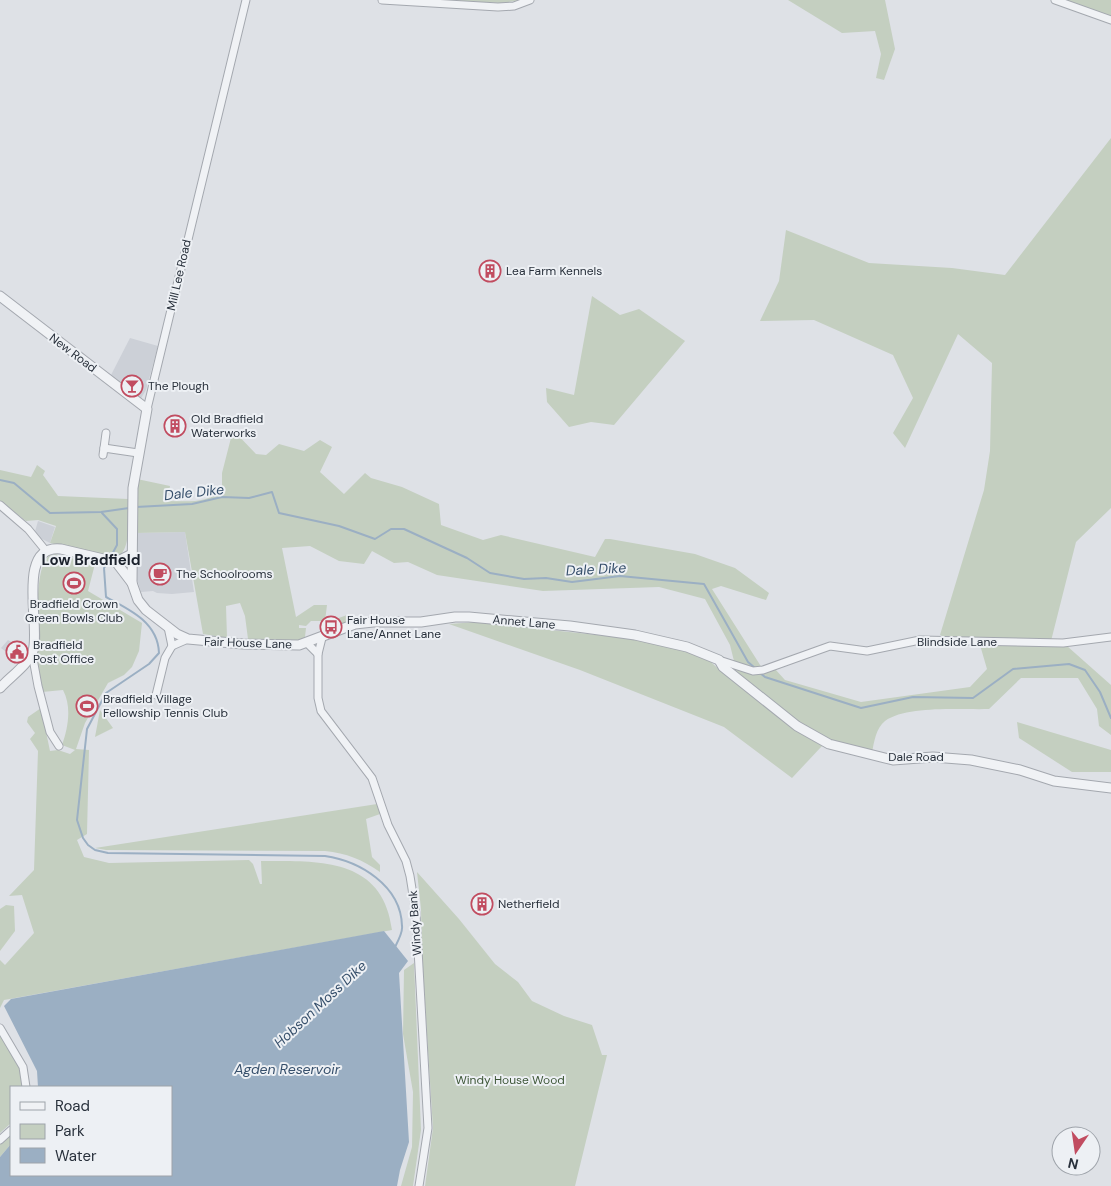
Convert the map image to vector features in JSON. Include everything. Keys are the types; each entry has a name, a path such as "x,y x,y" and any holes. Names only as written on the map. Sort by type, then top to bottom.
{"street":[{"name":"Mill Lee Road","path":"132,554 132,520 138,453 147,409 246,0"},
{"path":"382,0 498,7 514,6 530,0"},
{"path":"1055,0 1111,20"},
{"name":"New Road","path":"0,296 147,409"},
{"path":"106,433 104,451 138,453"},
{"path":"0,505 28,529 46,551"},
{"path":"59,746 50,732 32,653 34,576 37,562 46,551 53,548 115,562 132,554"},
{"name":"Fair House Lane","path":"132,554 132,583 138,600 146,610 188,639 243,644 307,643 325,637"},
{"path":"115,562 132,583"},
{"name":"Annet Lane","path":"325,637 354,624 421,622 469,617 570,626 634,635 678,644 719,660"},
{"path":"168,627 172,646"},
{"name":"Windy Bank","path":"325,637 318,654 318,698 321,711 372,778 388,825 406,862 410,876 416,914 428,1128 419,1186"},
{"name":"Blindside Lane","path":"719,660 753,671 763,670 830,646 867,651 920,640 1063,643 1111,637"},
{"path":"156,695 165,658 172,646 188,639"},
{"path":"307,643 318,654"},
{"path":"0,688 32,653"},
{"name":"Dale Road","path":"719,660 723,667 797,726 829,744 894,760 932,756 971,760 1020,770 1054,781 1111,788"},
{"path":"0,1028 24,1067 26,1086"},
{"path":"0,1140 10,1131"}],"shaded area":[{"path":"130,338 158,346 146,390 140,400 110,377"},
{"path":"38,521 55,527 50,543 34,535"},
{"path":"185,532 194,592 172,594 153,591 141,592 135,573 136,533"},
{"path":"8,640 13,643 17,640 29,650 22,660 11,651 5,651 1,648"}],"green space":[{"path":"447,0 521,0 501,3"},
{"path":"788,0 885,0 895,49 884,80 876,78 881,54 875,31 842,33"},
{"path":"1066,0 1111,0 1111,17"},
{"path":"1111,138 1111,508 1076,542 1051,641 948,639 940,635 984,490 990,451 992,363 958,334 905,448 893,433 913,398 893,355 814,320 760,321 779,281 786,230 869,263 952,268 1005,275"},
{"path":"592,296 620,315 639,309 685,341 614,425 591,422 569,427 547,402 546,388 574,395"},
{"path":"233,430 256,454 266,455 279,444 304,451 320,440 332,447 320,472 344,494 365,473 371,478 402,487 439,504 441,525 483,540 501,535 595,557 605,539 610,539 695,554 735,568 769,593 766,600 721,586 712,589 762,668 753,669 734,661 730,645 705,599 659,587 543,591 437,575 408,562 394,563 372,551 364,564 339,561 310,546 282,548 296,617 314,605 327,605 325,621 311,621 306,626 299,625 299,628 306,628 305,637 300,641 248,639 245,616 240,603 226,606 227,638 203,634 185,532 136,533 137,479 170,486 167,501 196,501 210,498 222,490 222,473"},
{"path":"37,465 45,471 43,475 58,496 128,499 127,540 121,554 116,558 50,543 56,526 38,520 26,521 0,501 0,470 31,477"},
{"path":"55,554 95,564 88,591 142,623 139,651 132,667 124,675 108,683 85,723 76,749 89,750 87,834 77,840 84,857 109,863 249,860 253,864 260,884 262,884 261,861 324,863 344,868 361,876 375,888 386,906 392,930 4,1000 0,1008 0,960 5,965 34,933 22,895 9,896 34,870 38,751 30,739 35,733 27,722 28,717 41,708 50,751 58,750 70,754 75,750 62,745 68,718 66,697 63,690 42,692 38,685 37,618 40,579 43,565 48,557"},
{"path":"350,614 358,620 335,628 333,620"},
{"path":"476,622 635,639 704,656 730,679 795,729 822,746 792,778 724,727 580,670 449,624"},
{"path":"980,645 1067,646 1111,685 1111,735 1099,726 1097,709 1078,678 1021,678 989,709 920,710 895,716 885,721 879,727 872,753 831,741 799,723 734,669 755,674 775,669 785,680 861,702 970,687 987,669"},
{"path":"100,710 113,728 95,737"},
{"path":"1017,722 1111,750 1111,772 1072,772 1019,738"},
{"path":"377,804 380,814 366,819 372,857 380,865 380,872 354,858 340,853 325,851 106,850 95,848"},
{"name":"Windy House Wood","path":"417,872 459,919 495,964 518,982 532,1001 564,1016 592,1025 602,1055 607,1055 575,1186 425,1186 433,1128 422,957 421,909"},
{"path":"6,905 14,906 15,931 0,951 0,909"},
{"name":"Windy House Wood","path":"414,963 421,1130 413,1186 401,1186 412,1147 413,1092 403,1034 404,970"},
{"path":"0,1035 24,1074 24,1086 10,1086 10,1124 0,1133"},
{"path":"10,1135 10,1145 0,1157 0,1144"}],"water":[{"name":"Agden Reservoir","path":"384,931 408,961 399,973 409,1142 397,1186 0,1186 0,1157 10,1145 10,1176 172,1176 172,1086 38,1086 37,1071 4,1006 11,999"}],"waterway":[{"name":"Dale Dike","path":"0,480 14,483 50,513 101,512 129,508"},
{"name":"Dale Dike","path":"136,507 192,504 222,497 249,498 272,492 279,513 339,526 375,539 391,529 404,529 467,558 490,573 524,579 546,578 572,582 620,576 704,584 748,662 755,668"},
{"path":"102,513 117,529 117,545 110,558"},
{"path":"107,564 104,568 106,597 142,619 154,633 159,653 149,664 106,693 87,729 77,820 83,838 88,845 95,850 108,853 325,856 351,863 376,878 394,898 400,911 402,928 395,947"},
{"name":"Dale Dike","path":"760,673 765,677 861,708 913,697 973,698 1013,669 1069,664 1085,670 1100,692 1111,718"}],"place":[{"name":"Lea Farm Kennels","path":"490,271"},
{"name":"The Plough","path":"132,386"},
{"name":"Old Bradfield Waterworks","path":"175,426"},
{"name":"The Schoolrooms","path":"160,574"},
{"name":"Bradfield Crown Green Bowls Club","path":"74,583"},
{"name":"Fair House Lane/Annet Lane","path":"331,627"},
{"name":"Bradfield Post Office","path":"17,652"},
{"name":"Bradfield Village Fellowship Tennis Club","path":"87,706"},
{"name":"Netherfield","path":"482,904"}],"district":[{"name":"Low Bradfield","path":"91,560"}],"water label":[{"name":"Hobson Moss Dike","path":"320,1004"}]}
